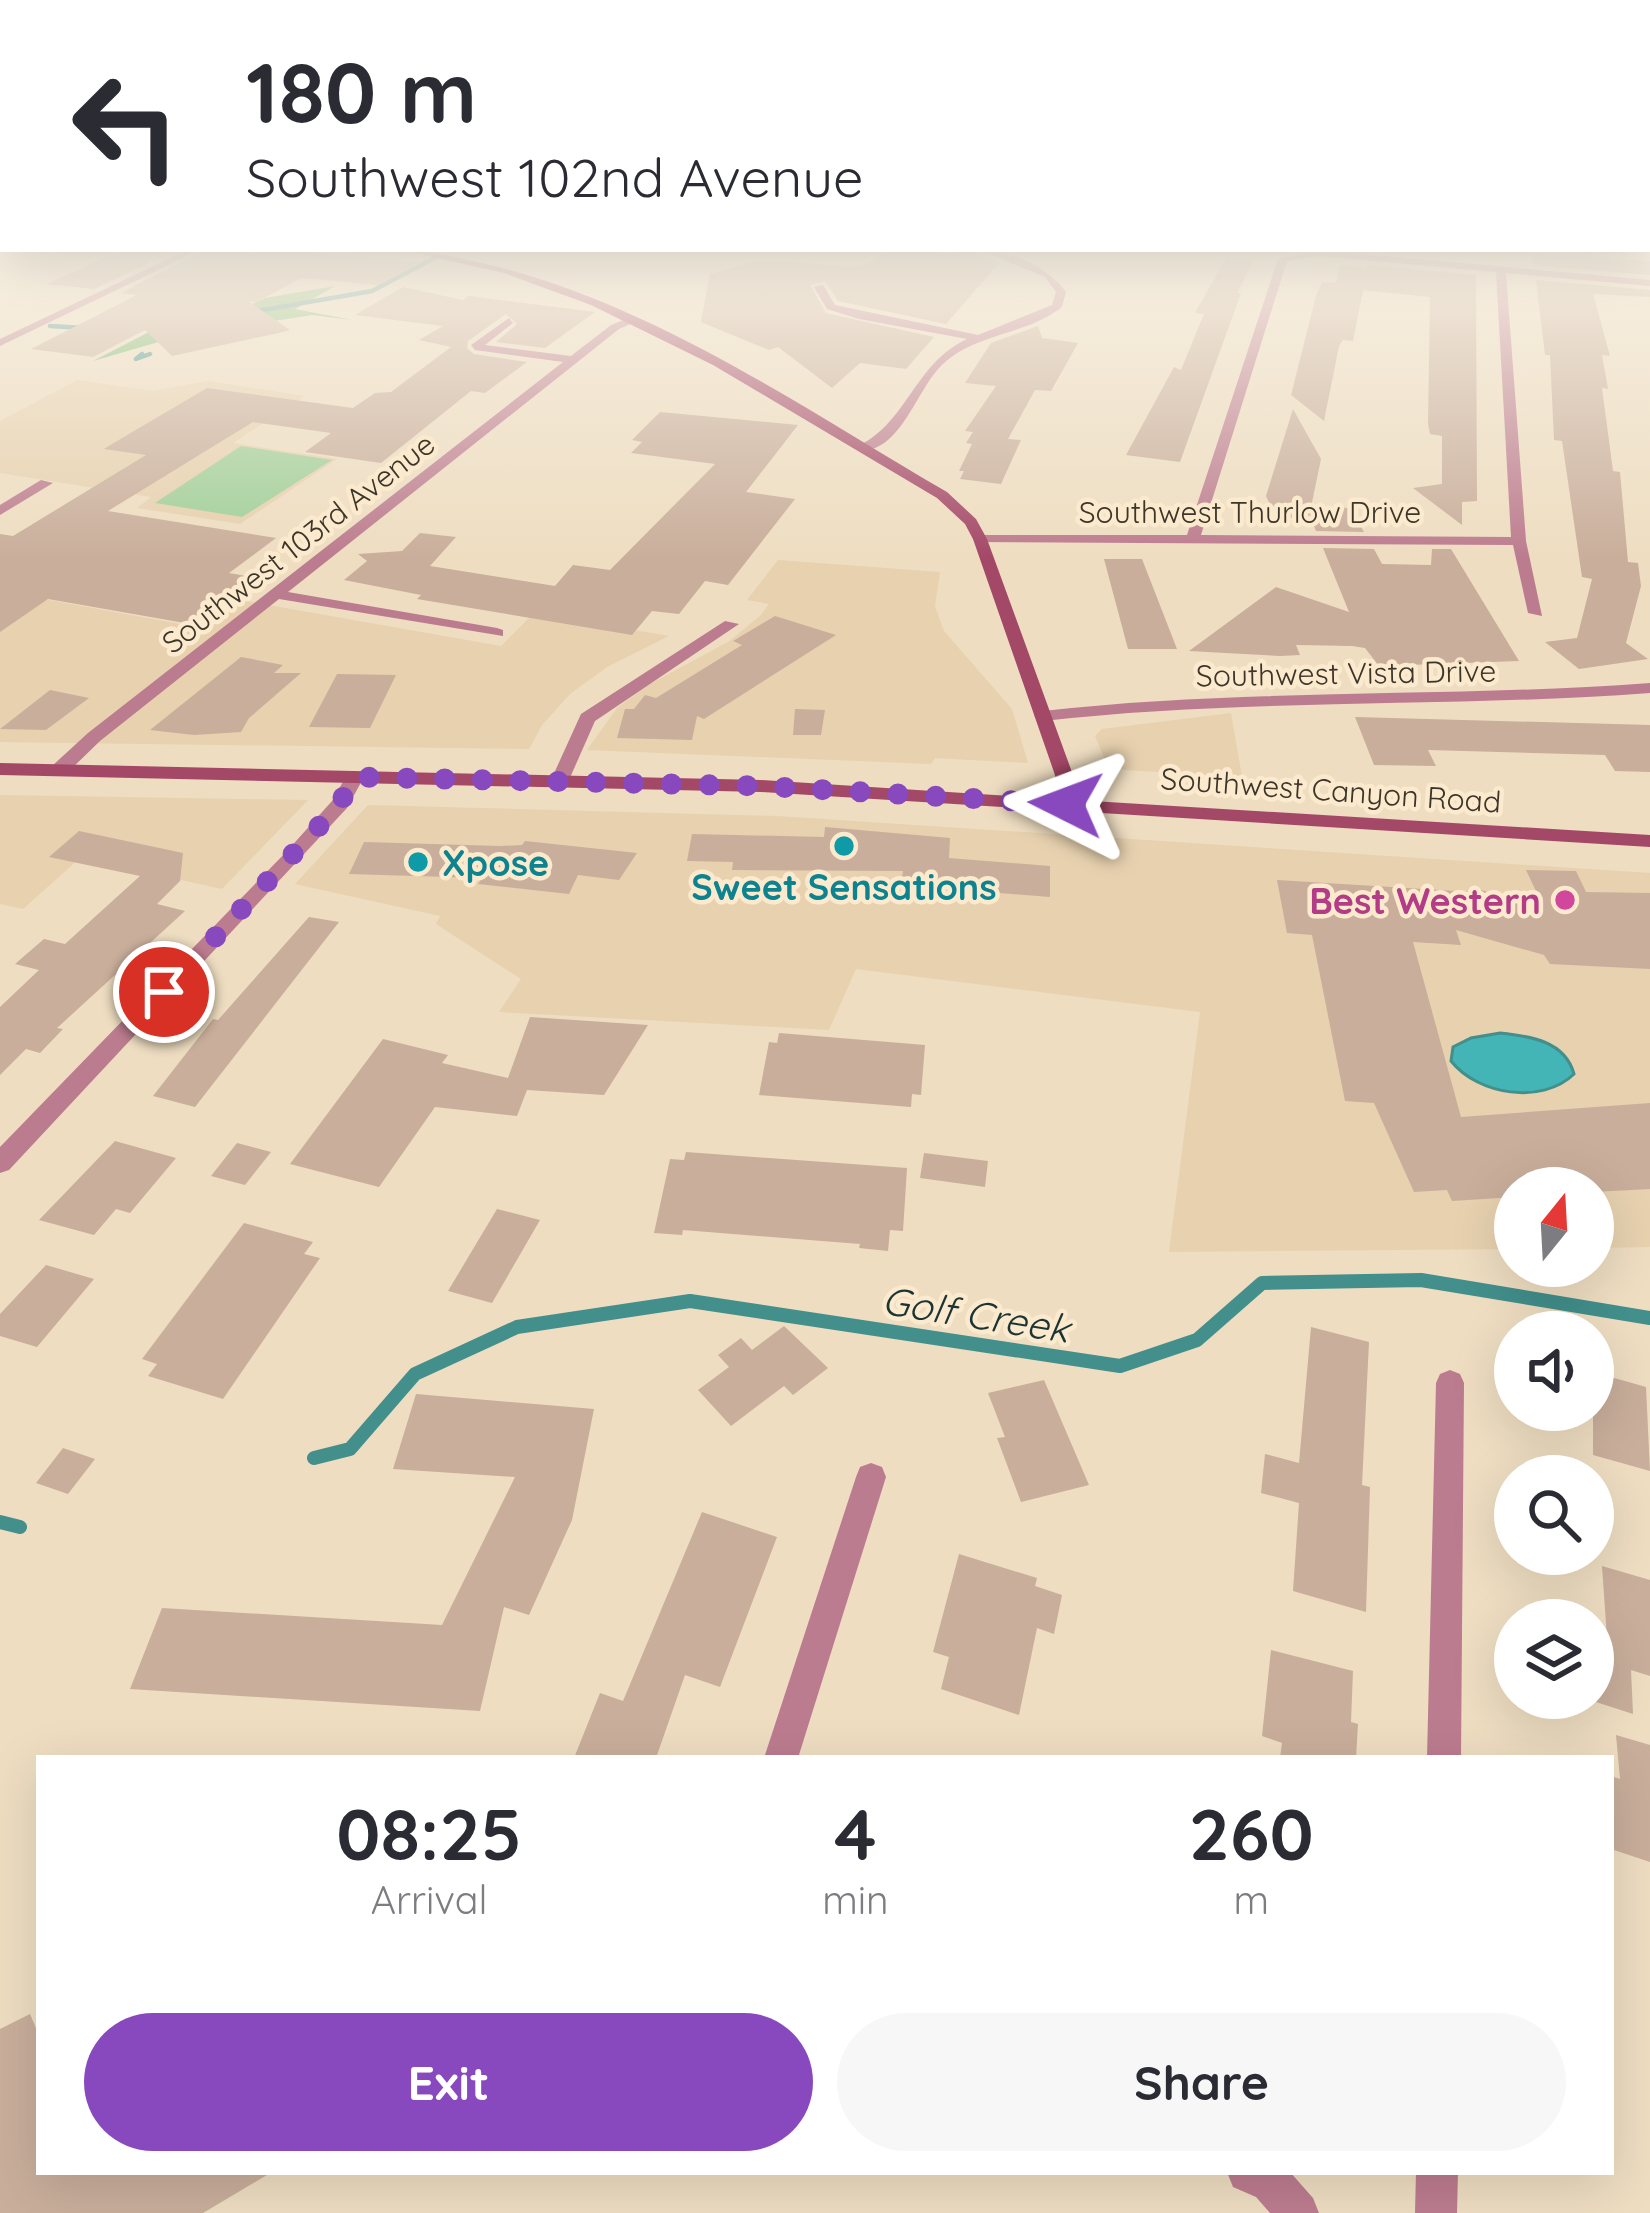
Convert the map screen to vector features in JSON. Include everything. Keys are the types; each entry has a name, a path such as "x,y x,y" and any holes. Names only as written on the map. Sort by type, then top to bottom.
{"main road":[{"path":"688,351 865,448 942,495 971,523 1064,775 1066,804"},
{"name":"Southwest Canyon Road","path":"0,769 560,780 1066,804 1650,841"}],"street":[{"path":"510,351 573,359"},
{"name":"Southwest 103rd Avenue","path":"59,770 94,737 584,351"},
{"path":"865,448 881,441 936,364 956,351"},
{"path":"1193,538 1253,351"},
{"path":"1507,351 1520,541 1536,614"},
{"path":"0,511 46,483"},
{"name":"Southwest Thurlow Drive","path":"980,539 1520,541"},
{"path":"275,594 497,633"},
{"path":"560,780 587,718 731,624"},
{"name":"Southwest Vista Drive","path":"1043,716 1139,704 1528,697 1650,688"},
{"path":"0,1163 295,854 340,804 355,777"},
{"path":"1444,1755 1450,1383"},
{"path":"782,1755 871,1478"},
{"path":"1255,2175 1271,2182 1298,2213"},
{"path":"1436,2213 1437,2175"}],"shaded area":[{"path":"77,380 153,391 208,381 305,396 233,443 337,459 240,524 137,508 151,497 0,473 0,421"},
{"path":"778,560 940,572 935,606 944,631 1012,709 1028,763 935,758 931,764 587,750 617,708 648,685 728,642 760,616 769,604 747,600"},
{"path":"0,591 191,626 229,598 501,646 534,613 669,636 607,667 570,694 542,725 529,749 0,742"},
{"path":"1231,713 1242,777 1124,770 1105,760 1095,736 1102,729"},
{"path":"0,795 308,800 222,889 80,858 23,909 0,904"},
{"path":"368,805 777,816 1650,873 1650,1247 1614,1248 1614,1167 1494,1167 1494,1249 1169,1252 1200,1012 856,969 829,1030 499,1012 521,979 436,924 440,916 295,884"}],"green space":[{"path":"241,446 332,460 242,517 155,503"}],"water":[{"path":"1500,1033 1555,1047 1574,1074 1545,1090 1511,1092 1477,1082 1451,1061 1453,1047"}],"building":[{"path":"49,351 104,351 93,357"},
{"path":"445,351 527,362 485,393 471,391 381,463 305,452 331,433 253,422 108,511 276,538 229,573 258,578 196,625 48,599 0,632 0,534 13,536 146,455 104,449 207,388 353,408 375,393 391,392"},
{"path":"784,351 922,351 906,369 860,363 832,388"},
{"path":"986,351 1073,351 1051,391 1035,390 1008,439 1021,440 1001,484 960,479 972,444 966,443 973,432 965,431 996,386 965,383"},
{"path":"1189,351 1220,351 1180,462 1126,455 1174,367 1181,370"},
{"path":"1302,351 1338,351 1324,421 1291,395"},
{"path":"1429,351 1476,351 1477,501 1462,502 1462,525 1413,488 1442,484 1442,436 1430,434"},
{"path":"1545,351 1609,351 1610,356 1602,355 1608,389 1602,388 1613,471 1620,472 1628,562 1638,563 1641,586 1626,643 1648,659 1579,669 1545,642 1577,638 1592,579 1582,577 1562,441 1554,440 1550,355"},
{"path":"1293,409 1321,459 1311,507 1350,508 1364,532 1316,531 1309,514 1308,518 1280,518 1273,511 1266,496"},
{"path":"660,412 798,425 746,492 795,499 728,585 705,581 679,614 652,611 632,635 417,599 421,595 344,580 367,561 358,554 402,551 420,533 456,537 430,566 555,586 573,565 610,570 715,464 631,453 642,442 632,440"},
{"path":"1323,548 1374,549 1382,564 1431,565 1432,549 1451,549 1519,661 1379,666 1365,648 1352,646 1296,645 1300,655 1280,656 1189,651 1276,587 1349,612"},
{"path":"1104,559 1142,559 1177,649 1128,649"},
{"path":"775,616 836,635 704,719 697,716 692,740 617,738 625,709 634,709 645,695 656,698 742,645 733,641"},
{"path":"241,657 283,665 274,673 301,673 249,718 241,732 194,735 150,730"},
{"path":"337,674 396,675 370,728 309,727"},
{"path":"50,690 89,698 46,730 0,729"},
{"path":"795,709 825,710 821,735 793,735"},
{"path":"1355,717 1650,725 1650,772 1615,771 1605,755 1428,750 1436,766 1374,765"},
{"path":"825,827 950,838 949,858 1050,866 1050,897 901,885 903,871 732,870 733,862 687,861 692,834 824,837"},
{"path":"79,831 183,853 180,881 157,904 185,911 57,1028 63,1029 40,1053 26,1049 0,1075 0,1007 39,970 15,964 44,939 65,944 140,876 49,857"},
{"path":"525,841 637,853 619,880 578,875 569,894 478,884 482,878 349,874 364,842 500,846"},
{"path":"1526,870 1576,871 1586,892 1650,893 1650,969 1550,964 1544,955 1456,930 1461,945 1413,942 1461,1117 1650,1103 1650,1189 1614,1191 1614,1167 1494,1167 1494,1198 1452,1201 1447,1190 1414,1192 1374,1103 1345,1101 1312,935 1287,933 1277,880 1472,892 1473,888 1543,906"},
{"path":"309,917 339,922 195,1107 153,1096 213,1019 218,1020"},
{"path":"530,1017 648,1025 604,1095 527,1090 517,1116 435,1107 379,1187 290,1164 383,1039 448,1055 442,1063 508,1078"},
{"path":"779,1033 925,1045 921,1095 912,1094 911,1107 759,1095 769,1042 777,1043"},
{"path":"115,1141 176,1158 130,1213 116,1209 94,1235 39,1220"},
{"path":"237,1143 271,1152 245,1185 211,1176"},
{"path":"686,1152 907,1168 903,1231 890,1230 888,1251 859,1248 860,1244 683,1230 682,1235 654,1233 670,1159 684,1160"},
{"path":"924,1153 988,1161 985,1187 920,1178"},
{"path":"497,1209 540,1220 492,1303 448,1291"},
{"path":"244,1223 313,1242 304,1254 320,1258 223,1399 148,1376 157,1364 142,1359"},
{"path":"46,1265 94,1279 37,1347 0,1336 0,1314"},
{"path":"784,1326 828,1368 793,1395 784,1386 731,1426 698,1390 729,1367 718,1355 741,1338 752,1350"},
{"path":"1311,1327 1369,1342 1362,1485 1370,1487 1366,1612 1293,1591 1299,1503 1261,1493 1265,1454 1299,1463"},
{"path":"1614,1378 1646,1387 1650,1471 1614,1461 1614,1455 1593,1455 1593,1431 1614,1431"},
{"path":"1044,1380 1089,1485 1021,1502 997,1438 1005,1437 988,1393"},
{"path":"416,1394 594,1409 572,1520 529,1615 504,1607 480,1711 130,1689 162,1608 442,1625 515,1477 393,1469"},
{"path":"63,1448 95,1459 68,1494 36,1483"},
{"path":"702,1512 777,1537 720,1687 685,1675 657,1755 575,1755 600,1693 623,1701"},
{"path":"959,1554 1037,1578 1035,1586 1062,1595 1054,1634 1037,1628 1019,1715 941,1689 949,1657 933,1652"},
{"path":"1614,1570 1650,1580 1650,1676 1631,1670 1633,1714 1614,1708 1614,1599 1604,1599 1603,1575 1614,1575"},
{"path":"1271,1650 1353,1671 1351,1722 1358,1724 1356,1755 1280,1755 1282,1743 1262,1736"},
{"path":"1616,1735 1650,1745 1650,1862 1614,1850 1614,1777 1620,1779"},
{"path":"30,2014 36,2028 36,2175 267,2175 203,2213 0,2213 0,2029"}],"waterway":[{"path":"142,354 136,359 150,354"},
{"name":"Golf Creek","path":"314,1458 350,1449 415,1374 517,1327 690,1301 1120,1366 1197,1340 1262,1283 1421,1280 1650,1318"},
{"name":"Golf Creek","path":"0,1522 20,1527"}],"place":[{"name":"Sweet Sensations","path":"844,846"},
{"name":"Xpose","path":"418,862"},
{"name":"Best Western","path":"1565,900"}],"route":[{"path":"164,992 338,806 355,777 761,786 1066,804"}]}
